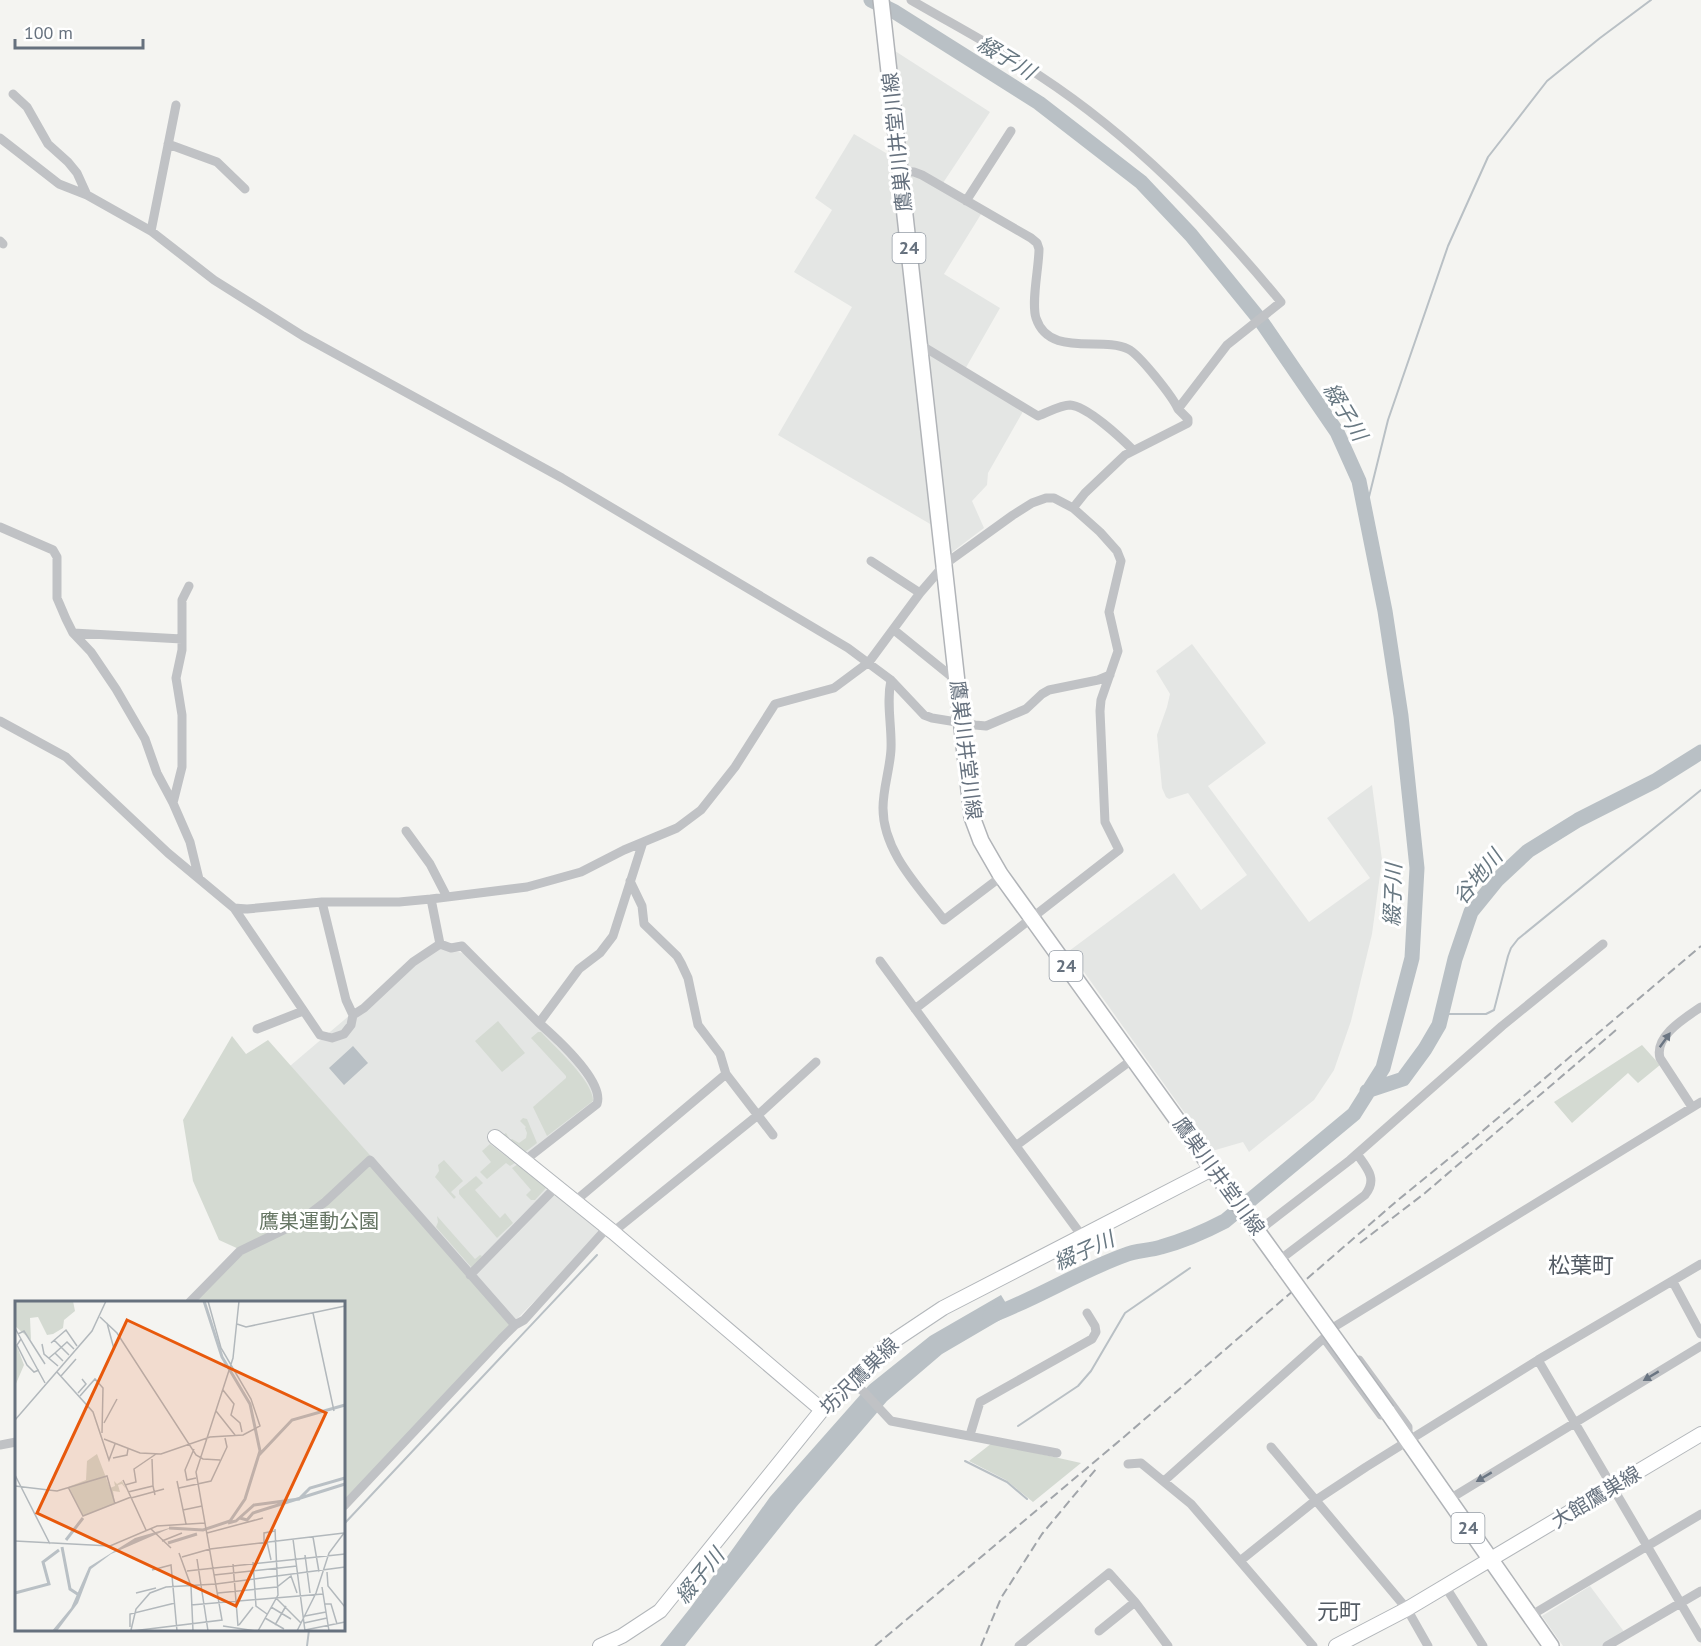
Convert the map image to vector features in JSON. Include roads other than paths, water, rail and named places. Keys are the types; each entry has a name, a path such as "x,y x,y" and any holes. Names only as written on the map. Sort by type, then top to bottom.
{"main road":[{"name":"鷹巣川井堂川線","path":"881,0 972,817 988,855 1002,876 1256,1228 1283,1259 1551,1646"},
{"path":"495,1137 610,1230 822,1410"},
{"name":"坊沢鷹巣線","path":"600,1646 622,1636 660,1611 822,1410 853,1384 885,1346 943,1308 1214,1168"},
{"name":"大館鷹巣線","path":"1336,1646 1490,1560 1701,1434"}],"street":[{"path":"911,0 1042,77 1133,147 1200,210 1281,302 1227,345 1178,409"},
{"path":"13,94 20,98 27,107 48,144 68,162 77,174 87,195"},
{"path":"151,231 176,105"},
{"path":"966,201 1011,131"},
{"path":"0,138 58,184 87,195 151,231 214,280 303,336 572,483 869,662 891,680 924,715 961,724 986,726 1026,709 1049,690 1098,680 1110,675"},
{"path":"168,144 217,162 245,189"},
{"path":"900,171 922,175 1037,243 1039,268 1034,306 1040,326 1048,334 1069,344 1116,346 1131,350 1188,419 1188,423 1133,450 1117,462 1073,508"},
{"path":"919,344 1038,416 1068,405 1074,406 1100,421 1133,450"},
{"path":"234,908 247,909 322,902 431,899 527,887 581,872 677,828 701,810 735,767 775,705 834,687 869,662 920,593 945,564 987,532 1032,503 1054,498 1073,508 1117,551 1121,561 1108,612 1118,651 1101,700 1105,822 1119,850 915,1009"},
{"path":"0,527 53,550 57,557 57,598 73,633 91,652 116,689 144,739 157,773 190,842 198,879"},
{"path":"871,561 920,593"},
{"path":"173,803 182,767 182,715 176,678 182,650 182,600 189,586"},
{"path":"894,630 957,681"},
{"path":"73,633 182,639"},
{"path":"891,680 888,693 891,752 883,810 886,828 896,857 944,920 1002,876"},
{"path":"0,721 66,757 168,853 234,908 320,1035 332,1038 344,1034 351,1025 353,1016 346,1000 322,902"},
{"path":"406,831 430,864 447,897"},
{"path":"539,1023 579,969 600,953 609,941 643,842"},
{"path":"630,881 642,906 644,924 677,956 681,963 688,978 698,1025 720,1054 726,1074 773,1135"},
{"path":"431,899 440,944"},
{"path":"440,944 451,948 462,946 579,1063 596,1086 599,1098 597,1104 524,1161"},
{"path":"353,1016 413,962 440,944"},
{"path":"1256,1228 1357,1154 1502,1026 1603,944"},
{"path":"880,961 1082,1236"},
{"path":"1164,1481 1334,1327 1697,1104 1660,1058 1658,1051 1665,1036 1701,1008"},
{"path":"257,1029 303,1011"},
{"path":"1017,1145 1133,1059"},
{"path":"345,1505 514,1325 524,1320 610,1230 758,1115 816,1062"},
{"path":"574,1202 726,1074"},
{"path":"1283,1259 1369,1190 1372,1179 1357,1154"},
{"path":"191,1301 240,1251 296,1224 325,1202 370,1160 514,1325"},
{"path":"470,1275 556,1187"},
{"path":"1240,1561 1316,1500 1538,1360 1701,1264"},
{"path":"1673,1282 1701,1334"},
{"path":"970,1435 980,1402 1092,1338 1096,1332 1095,1326 1087,1313"},
{"path":"1334,1327 1408,1426 1408,1441"},
{"path":"1324,1338 1397,1437 1408,1441"},
{"path":"1448,1500 1701,1346"},
{"path":"1538,1360 1701,1638"},
{"path":"853,1384 891,1421 1057,1453"},
{"path":"0,1444 15,1442"},
{"path":"1271,1447 1407,1608 1428,1646"},
{"path":"1128,1464 1141,1463 1191,1504 1313,1646"},
{"path":"1530,1616 1701,1514"},
{"path":"1019,1646 1109,1573 1135,1602 1168,1646"},
{"path":"1445,1586 1483,1646"},
{"path":"1607,1646 1701,1591"},
{"path":"1099,1630 1135,1602"}],"waterway":[{"name":"綴子川","path":"871,0 895,12 1039,103 1141,182 1191,235 1261,321 1337,432 1359,481 1385,611 1401,716 1417,868 1412,958 1383,1068 1354,1114 1225,1221 1177,1242 1129,1253 990,1316"},
{"path":"1366,509 1388,420 1448,246 1488,157 1547,81 1651,0"},
{"name":"谷地川","path":"1367,1091 1403,1079 1425,1049 1439,1025 1455,959 1471,912 1497,880 1528,851 1578,820 1655,781 1701,752"},
{"path":"1442,1014 1486,1014 1494,1010 1508,956 1518,939 1701,790"},
{"path":"345,1523 597,1255"},
{"path":"1018,1426 1078,1386 1091,1371 1125,1313 1190,1268"},
{"path":"965,1461 1007,1482 1027,1499"},
{"path":"307,1646 309,1631"}],"railway":[{"path":"875,1646 1124,1437 1398,1200 1701,946"},
{"path":"1360,1243 1425,1193 1616,1030"},
{"path":"981,1646 1001,1598 1042,1534 1096,1469"}],"district":[{"name":"松葉町","path":"1581,1265"},
{"name":"元町","path":"1339,1611"}],"park label":[{"name":"鷹巣運動公園","path":"319,1221"}]}
